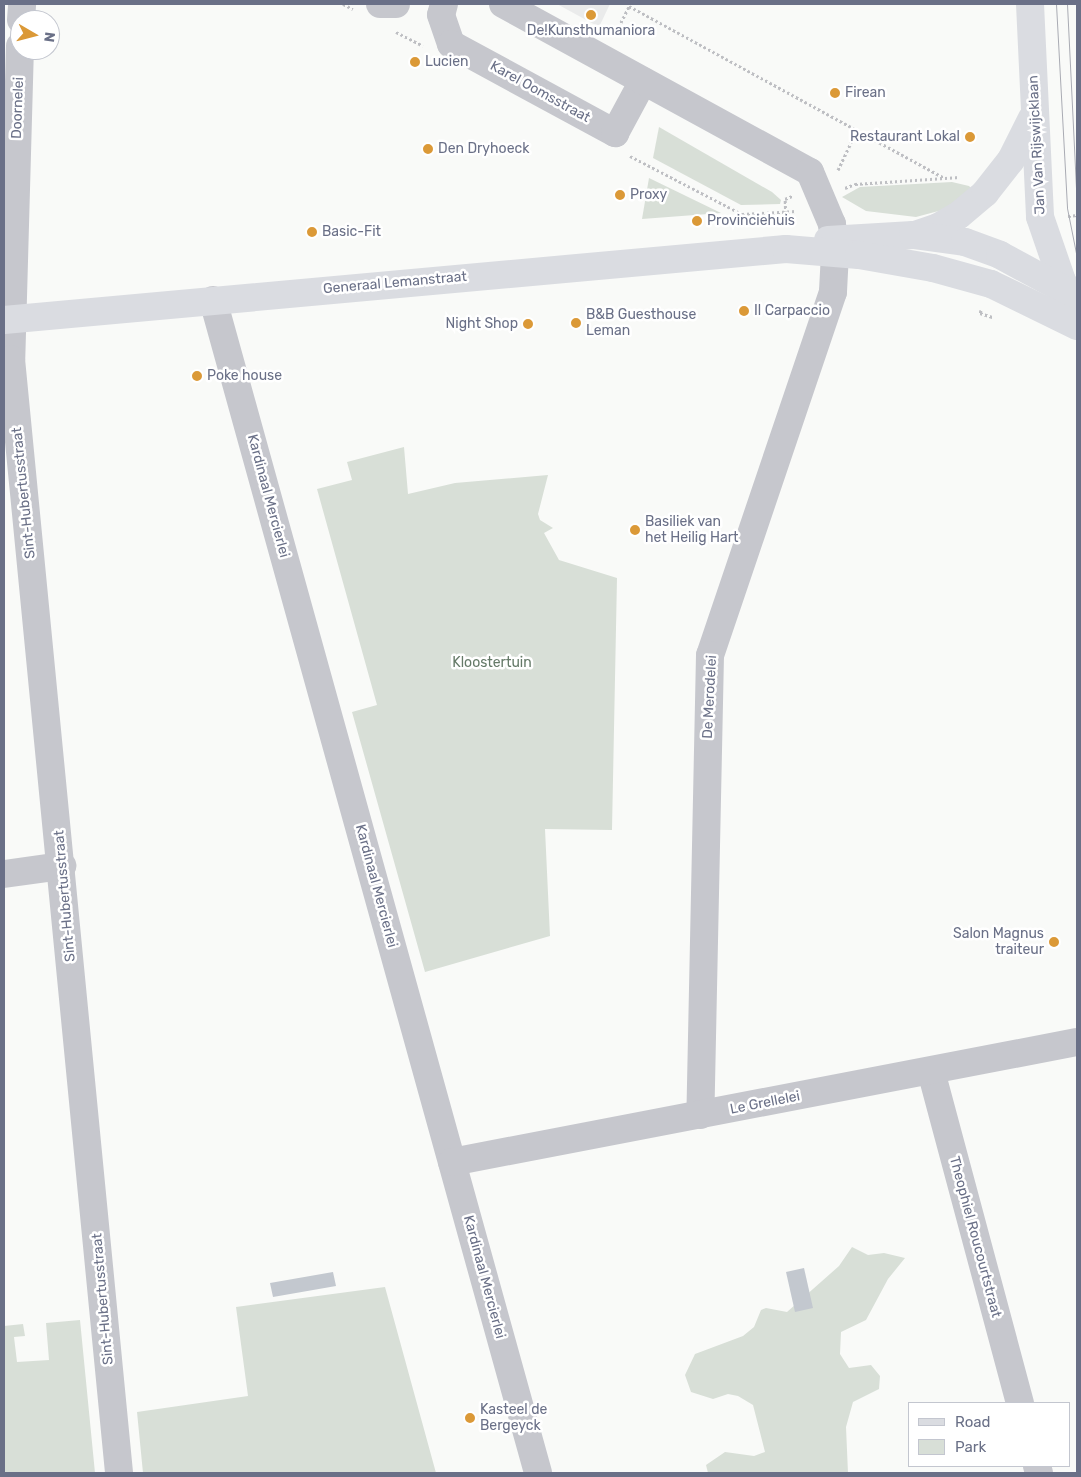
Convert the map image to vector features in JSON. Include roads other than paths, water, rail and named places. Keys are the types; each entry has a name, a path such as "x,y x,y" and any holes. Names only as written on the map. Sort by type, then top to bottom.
{"main road":[{"name":"Jan Van Rijswijcklaan","path":"1030,4 1040,217 1069,290"},
{"path":"913,235 938,227 959,215 984,193 1011,160 1034,114"},
{"name":"Generaal Lemanstraat","path":"6,324 214,300 834,246 913,235 942,238 986,249 1069,290"},
{"name":"Generaal Lemanstraat","path":"834,246 990,284 1077,326"},
{"path":"990,284 1069,290"}],"street":[{"path":"380,4 396,4"},
{"name":"Karel Oomsstraat","path":"444,4 441,15 451,44 615,133 643,81"},
{"path":"503,4 810,172 829,216 834,246"},
{"name":"Doornelei","path":"6,324 19,60"},
{"name":"De Merodelei","path":"700,1115 710,656 833,292 834,246"},
{"name":"Kardinaal Mercierlei","path":"214,300 538,1473"},
{"name":"Sint-Hubertusstraat","path":"6,324 62,866 119,1473"},
{"path":"4,874 62,866"},
{"name":"Le Grellelei","path":"452,1162 1077,1042"},
{"name":"Theophiel Roucourtstraat","path":"931,1071 1020,1402"}],"tram line":[{"path":"1056,4 1067,208 1077,258"},
{"path":"1067,4 1077,205"}],"place":[{"name":"De!Kunsthumaniora","path":"591,15"},
{"name":"Lucien","path":"415,62"},
{"name":"Firean","path":"835,93"},
{"name":"Restaurant Lokal","path":"970,137"},
{"name":"Den Dryhoeck","path":"428,149"},
{"name":"Proxy","path":"620,195"},
{"name":"Provinciehuis","path":"697,221"},
{"name":"Basic-Fit","path":"312,232"},
{"name":"Il Carpaccio","path":"744,311"},
{"name":"B&B Guesthouse Leman","path":"576,323"},
{"name":"Night Shop","path":"528,324"},
{"name":"Poke house","path":"197,376"},
{"name":"Basiliek van het Heilig Hart","path":"635,530"},
{"name":"Salon Magnus traiteur","path":"1054,942"},
{"name":"Kasteel de Bergeyck","path":"470,1418"}],"park label":[{"name":"Kloostertuin","path":"492,663"}]}
